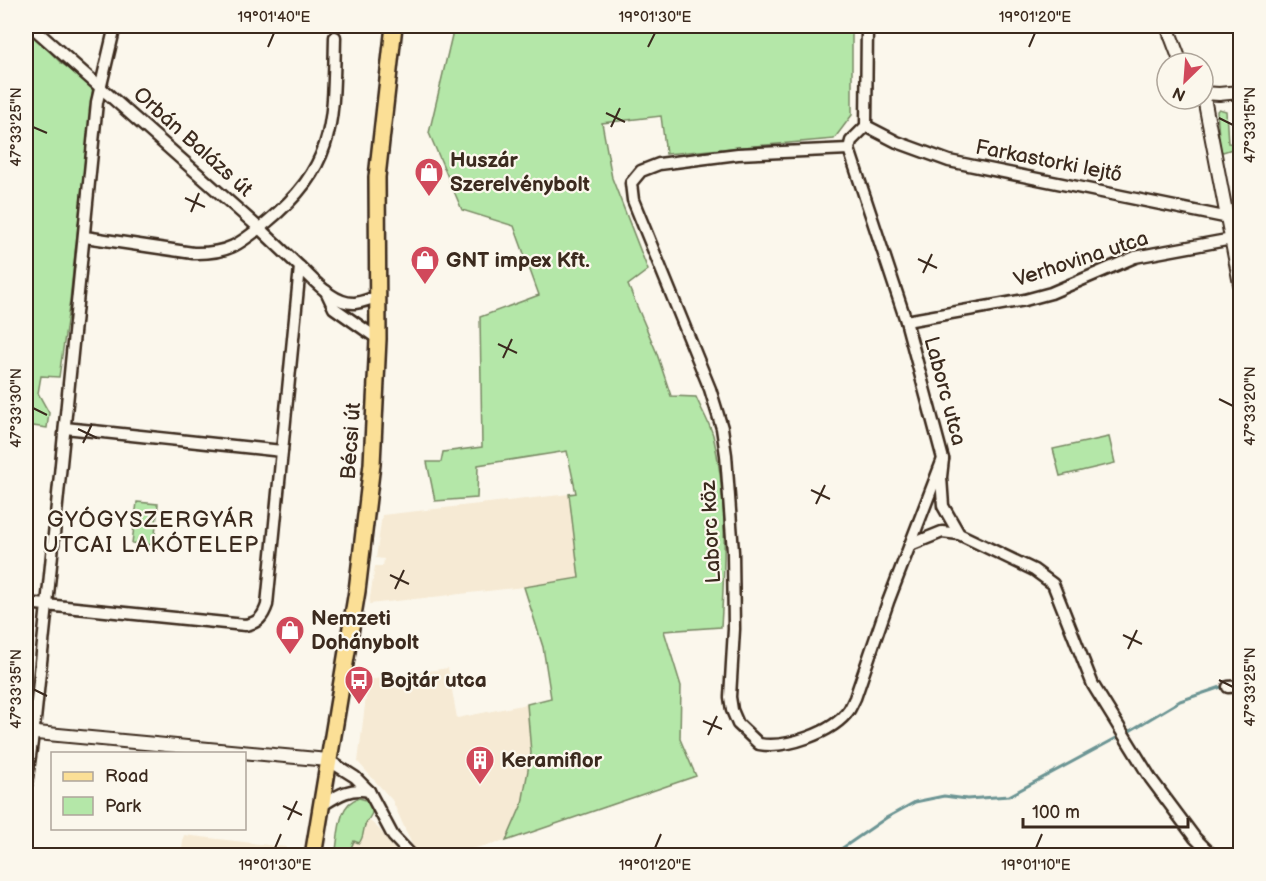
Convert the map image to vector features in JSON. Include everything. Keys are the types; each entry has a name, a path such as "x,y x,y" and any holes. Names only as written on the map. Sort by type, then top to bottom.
{"main road":[{"name":"Bécsi út","path":"313,855 361,558 372,464 378,339 377,177 394,26"}],"street":[{"name":"Orbán Balázs út","path":"31,26 260,228 326,291 337,299 354,303 378,296"},
{"path":"26,785 29,732 47,605 100,85 115,26"},
{"path":"849,149 851,141 867,126 867,26"},
{"path":"1167,26 1176,51"},
{"path":"85,237 193,253 216,253 245,240 301,189 320,160 332,115 335,37"},
{"path":"1215,94 1240,92"},
{"path":"1207,111 1240,284"},
{"name":"Farkastorki lejtő","path":"867,126 897,142 949,161 1229,218"},
{"name":"Laborc utca","path":"849,149 906,321 943,459 941,477 944,506 959,534"},
{"name":"Laborc köz","path":"849,149 738,154 659,165 641,171 631,183 633,200 707,380 722,428 730,501 733,564 734,629 730,697 738,724 759,744 791,742 828,728 849,710 943,459"},
{"name":"Verhovina utca","path":"906,321 1025,300 1051,293 1135,257 1232,239"},
{"path":"26,603 245,625 252,624 261,618 267,605 300,267"},
{"name":"Orbán Balázs út","path":"326,291 334,308 378,339"},
{"path":"65,428 282,451"},
{"path":"910,545 942,532 959,534 1034,570 1053,584 1093,685 1150,779 1195,838 1213,855"},
{"path":"1228,687 1240,686"},
{"path":"29,732 328,759 351,774 369,790 393,836 412,855"},
{"path":"321,806 352,789 369,790"}],"shaded area":[{"path":"569,494 579,578 524,587 369,604 375,566 383,566 384,559 376,558 382,515"},
{"path":"448,668 457,718 527,704 531,753 522,804 506,841 444,855 425,855 414,849 392,800 358,762 368,680"},
{"path":"359,816 370,821 379,829 399,855 340,856"},
{"path":"184,835 286,847 285,855 181,855"}],"green space":[{"path":"436,26 852,26 852,115 834,139 666,154 661,116 602,123 612,178 648,270 628,285 656,351 671,396 696,397 713,435 723,506 721,627 664,631 681,686 680,739 696,776 506,841 522,804 531,753 527,704 551,698 543,647 524,587 579,578 569,494 576,493 567,451 478,465 477,498 435,501 427,462 441,462 443,452 482,447 480,317 539,295 514,226 462,210 429,133 453,31"},
{"path":"26,28 61,63 93,85 70,300 59,377 41,376 38,393 49,413 47,428 26,425"},
{"path":"1219,109 1226,111 1228,143 1240,144 1240,152 1232,149 1223,152 1220,150 1217,111"},
{"path":"1109,437 1115,463 1060,476 1053,449"},
{"path":"137,502 158,504 154,545 132,543"},
{"path":"359,798 366,800 373,809 362,838 359,843 354,841 348,855 335,856 343,814 352,801"}],"waterway":[{"path":"1128,732 1180,701 1224,686"},
{"path":"831,856 886,818 915,802 944,796 967,799 1009,796 1120,736"}],"place":[{"name":"Huszár Szerelvénybolt","path":"429,198"},
{"name":"GNT impex Kft.","path":"425,286"},
{"name":"Nemzeti Dohánybolt","path":"290,656"},
{"name":"Bojtár utca","path":"359,706"},
{"name":"Keramiflor","path":"480,786"}],"district":[{"name":"GYÓGYSZERGYÁR UTCAI LAKÓTELEP","path":"151,532"}]}
